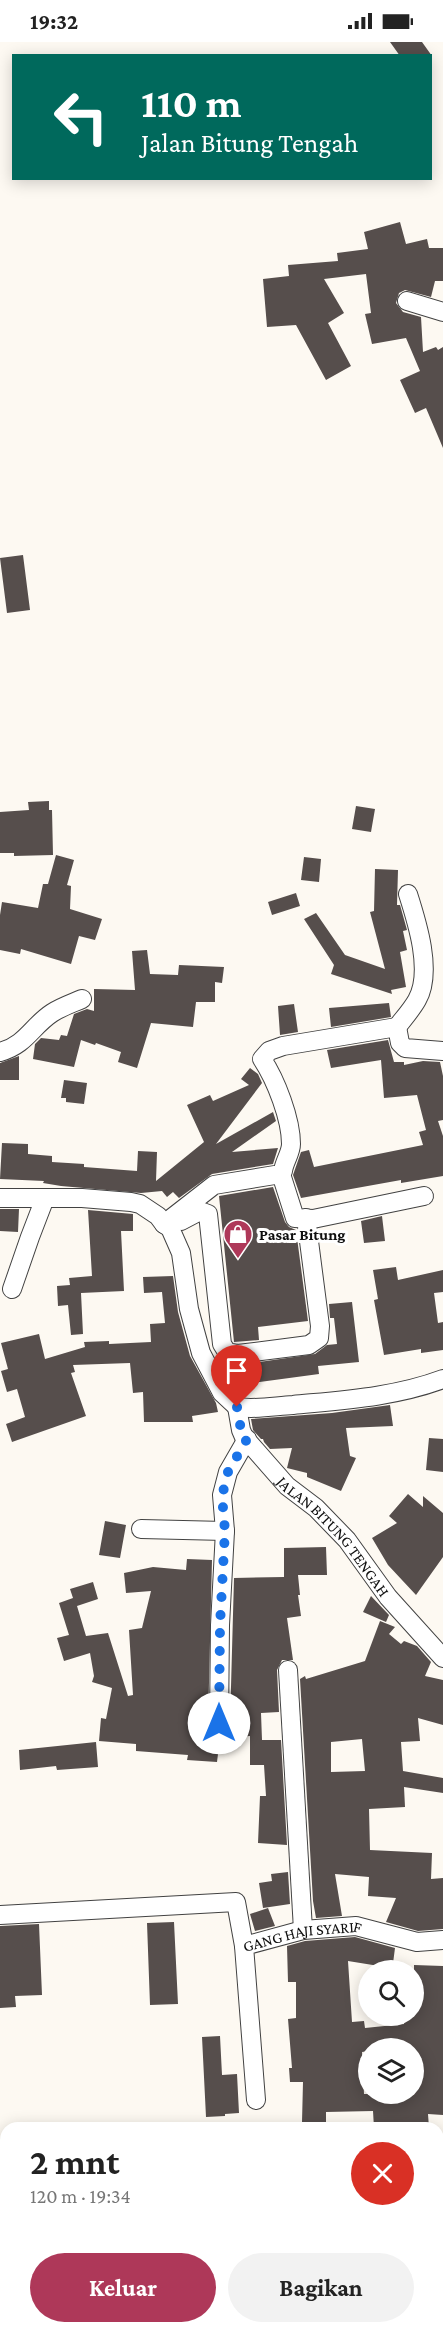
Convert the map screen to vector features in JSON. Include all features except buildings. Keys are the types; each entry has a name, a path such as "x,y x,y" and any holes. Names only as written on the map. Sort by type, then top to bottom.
{"street":[{"path":"407,301 443,312"},
{"path":"167,1226 214,1185 281,1174 284,1171 291,1145 281,1100 271,1073 262,1059 269,1052 283,1046 397,1027 417,1000 424,977 418,929 408,894"},
{"path":"0,1052 12,1049 25,1040 53,1012 82,999"},
{"path":"397,1027 400,1043 405,1048 443,1052"},
{"path":"281,1174 295,1218 313,1219 424,1196"},
{"path":"0,1198 91,1199 140,1204 158,1216 167,1226 180,1253 189,1309 201,1353 222,1393 237,1407 271,1407 363,1398 414,1389 443,1379"},
{"path":"12,1289 45,1198"},
{"path":"167,1226 195,1213 204,1211 208,1214 222,1344 227,1352 238,1354 309,1345 319,1338 320,1326 306,1218"},
{"name":"JALAN BITUNG TENGAH","path":"237,1407 241,1430 247,1439 287,1486 316,1508 347,1540 388,1597 443,1658"},
{"path":"219,1723 220,1625 225,1531 222,1496 230,1466 247,1439"},
{"path":"141,1529 225,1531"},
{"path":"288,1670 303,1930"},
{"path":"0,1915 236,1902 244,1947"},
{"name":"GANG HAJI SYARIF","path":"256,2100 244,1947 303,1930 356,1926 417,1942 443,1940"}],"place":[{"name":"Pasar Bitung","path":"238,1260"}],"route":[{"path":"219,1723 220,1625 225,1531 222,1496 230,1466 247,1439 241,1430 237,1407"}]}
